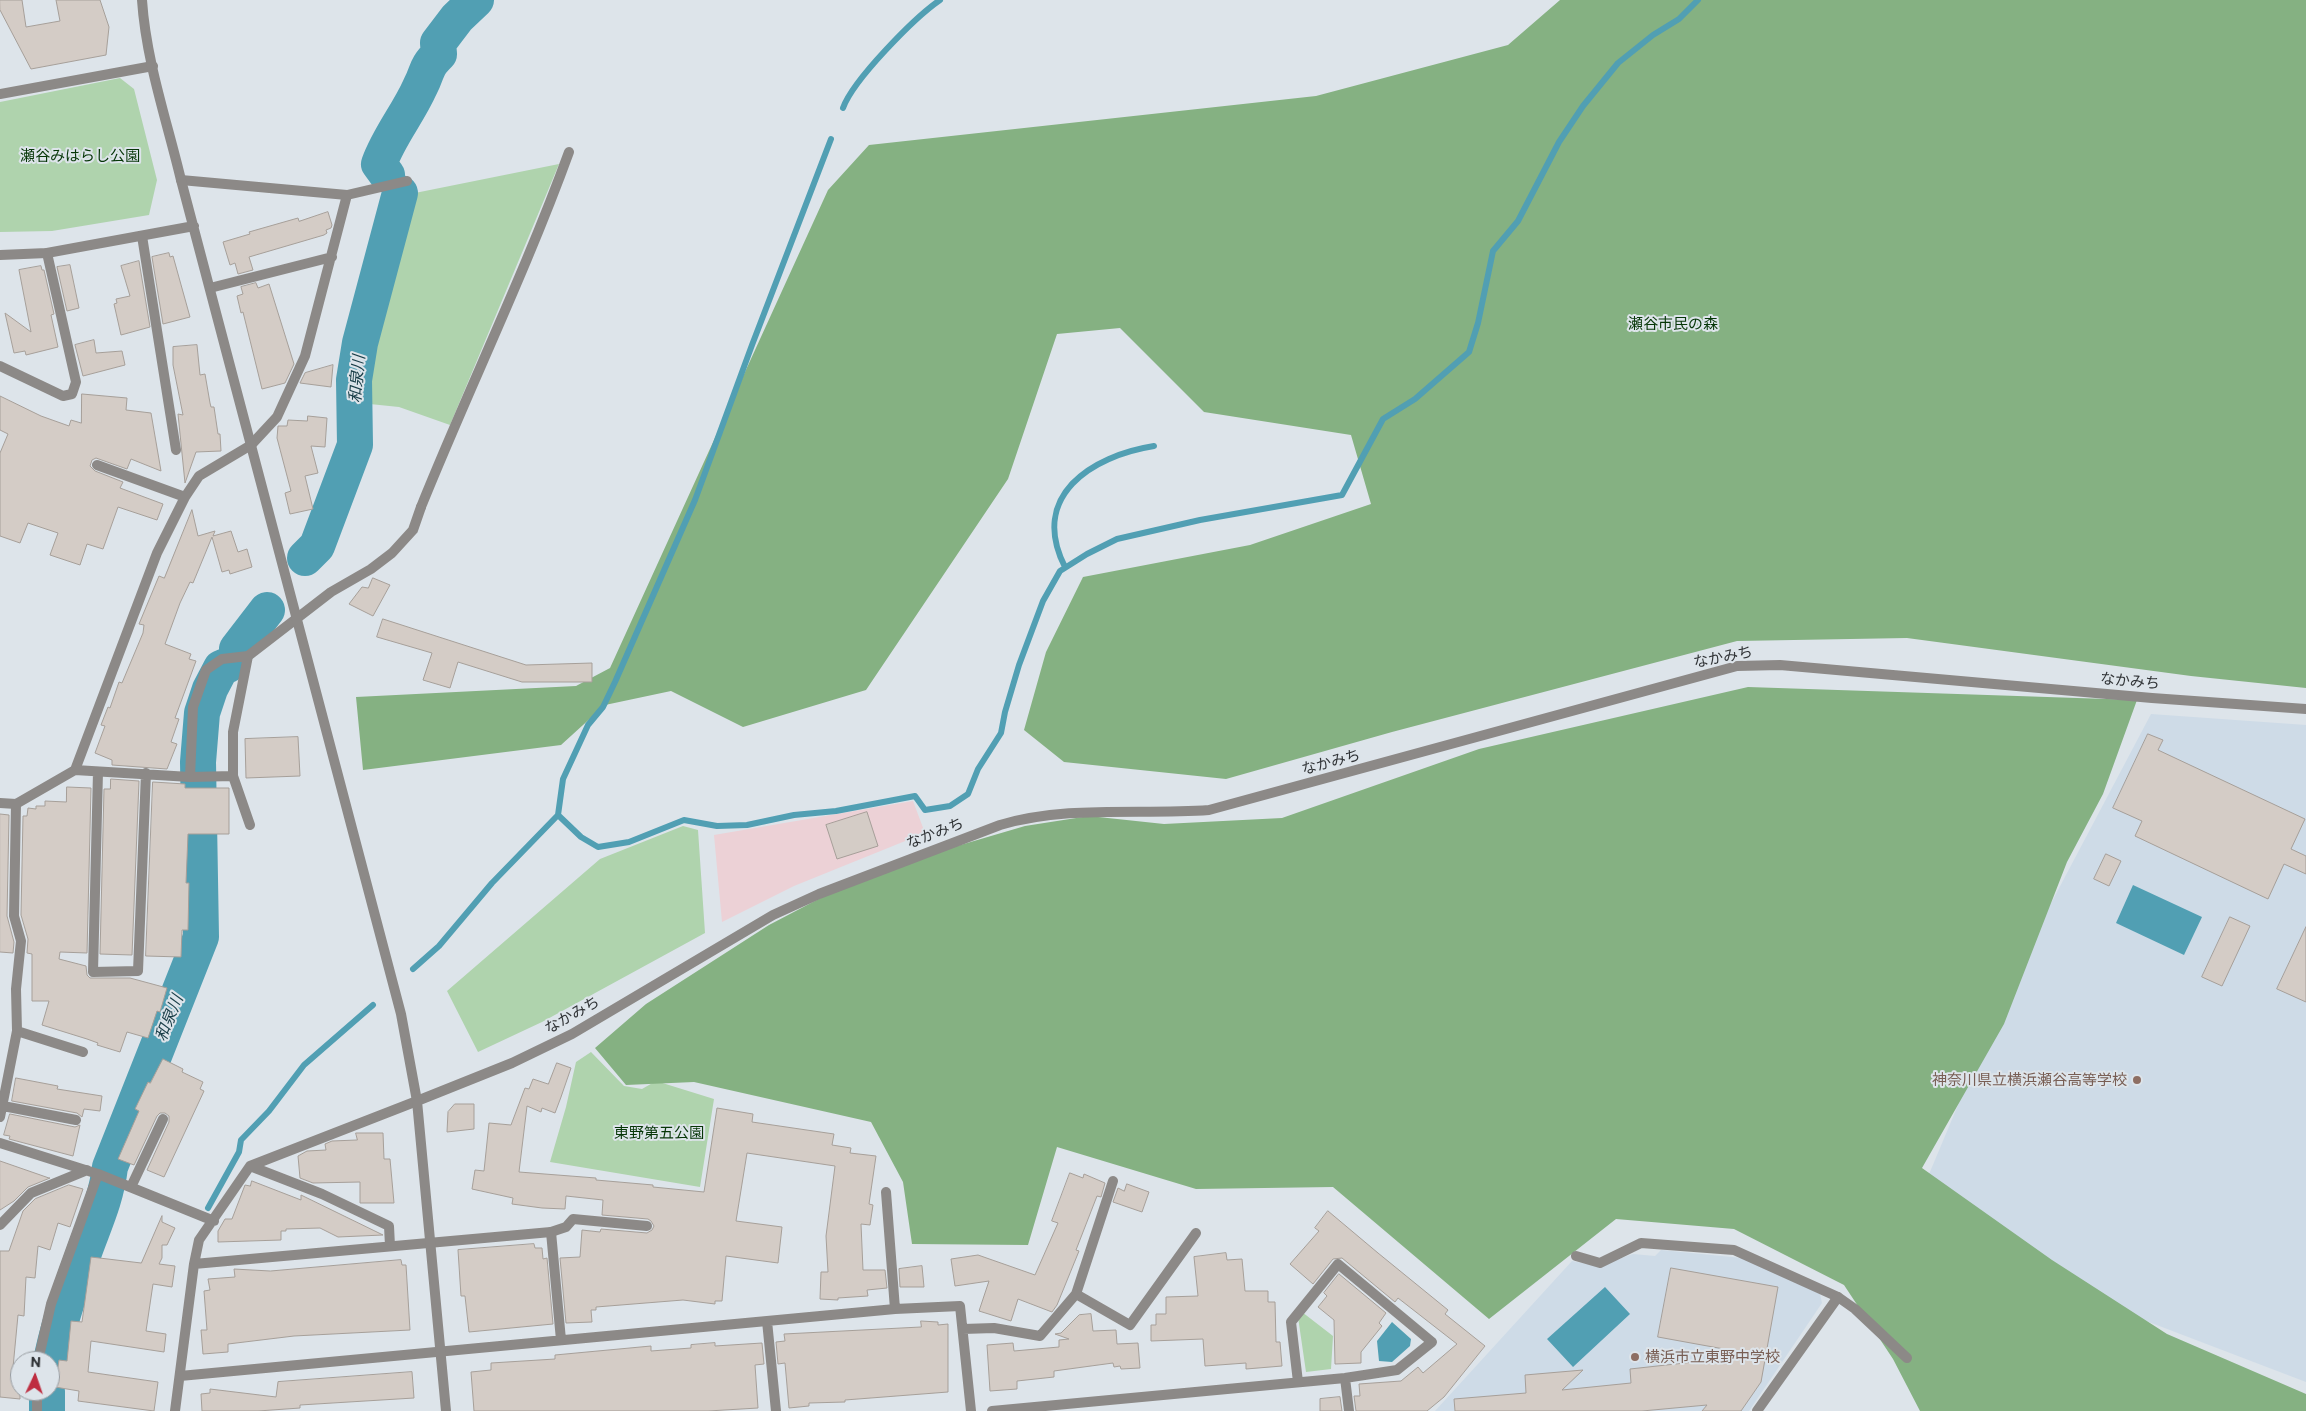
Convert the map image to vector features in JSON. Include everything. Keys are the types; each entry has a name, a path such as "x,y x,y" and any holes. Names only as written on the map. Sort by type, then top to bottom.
{"street":[{"path":"142,0 153,66 181,180 401,1014 418,1102 429,1242 446,1411"},
{"path":"0,94 153,66"},
{"path":"196,776 193,707 206,670 222,659 248,656 296,621 331,592 370,569 392,553 413,530 460,410 551,201 569,152"},
{"path":"181,180 347,195 407,181"},
{"path":"75,770 154,562 185,497 199,476 251,445 277,417 305,356 347,195"},
{"path":"0,255 47,253 194,226"},
{"path":"142,236 176,450"},
{"path":"0,366 63,396 72,394 76,382 47,253"},
{"path":"210,288 332,257"},
{"path":"97,465 185,497"},
{"path":"248,656 233,732 233,776 250,824"},
{"name":"なかみち","path":"250,1166 418,1102 512,1063 572,1034 773,915 819,894 1000,825 1027,817 1064,812 1169,813 1209,810 1737,666 1780,665 2152,698 2306,708"},
{"path":"0,803 16,804 75,770 233,776"},
{"path":"98,772 93,972 138,971 146,774"},
{"path":"0,1117 17,1031 16,989 21,941 14,916 16,804"},
{"path":"17,1031 83,1052"},
{"path":"2,1106 76,1120"},
{"path":"132,1187 164,1119"},
{"path":"0,1143 98,1174 214,1221"},
{"path":"175,1411 194,1264 199,1240 214,1221 250,1166 322,1194 389,1226 390,1246"},
{"path":"0,1225 31,1193 86,1170"},
{"path":"40,1351 51,1304 98,1174"},
{"path":"963,1329 994,1328 1040,1336 1076,1294 1113,1181"},
{"path":"886,1192 894,1309"},
{"path":"194,1264 551,1232 566,1228 573,1219 647,1226"},
{"path":"551,1232 561,1340"},
{"path":"1076,1294 1130,1325 1196,1233"},
{"path":"1576,1256 1600,1263 1642,1243 1734,1250 1838,1297 1855,1309 1907,1358"},
{"path":"992,1411 1059,1408 1345,1378 1397,1370 1432,1342 1338,1264 1291,1322 1298,1382"},
{"path":"1757,1411 1838,1297"},
{"path":"180,1376 894,1309 960,1306 972,1411"},
{"path":"767,1321 776,1411"},
{"path":"1345,1378 1349,1411"}],"shaded area":[{"name":"神奈川県立横浜瀬谷高等学校","path":"2151,714 2306,725 2306,1382 2141,1319 1927,1179 2010,981"},
{"path":"913,801 925,833 794,886 722,922 714,835"},
{"name":"横浜市立東野中学校","path":"1661,1250 1742,1258 1820,1294 1822,1303 1749,1411 1435,1411 1572,1261 1598,1266 1633,1254 1655,1256"}],"green space":[{"name":"瀬谷市民の森","path":"1560,0 2306,0 2306,688 2191,676 1907,638 1737,641 1392,732 1226,779 1064,762 1024,730 1046,652 1083,577 1250,545 1371,504 1351,435 1204,412 1120,328 1057,334 1008,479 866,690 743,727 671,691 605,705 561,745 363,770 356,697 576,686 610,668 828,190 869,145 1316,96 1508,45"},
{"name":"瀬谷みはらし公園","path":"120,78 134,89 157,180 149,215 52,231 0,232 0,102"},
{"path":"559,164 450,425 399,407 360,403 366,358 410,194"},
{"path":"1748,687 2137,700 2103,794 2067,862 2004,1024 1922,1168 2052,1260 2167,1334 2306,1394 2306,1411 1920,1411 1893,1359 1844,1285 1734,1229 1616,1219 1489,1319 1333,1187 1196,1189 1057,1147 1028,1245 912,1244 903,1182 871,1122 694,1082 626,1085 595,1048 646,1004 769,925 872,871 1025,826 1089,816 1164,824 1282,818 1479,749"},
{"path":"683,826 698,830 705,933 542,1022 478,1052 447,991 600,859"},
{"name":"東野第五公園","path":"591,1052 624,1086 642,1089 656,1081 714,1099 700,1187 550,1162 566,1107 576,1062"},
{"path":"1302,1312 1333,1336 1331,1369 1306,1372 1298,1317"}],"water":[{"path":"2133,885 2202,917 2184,955 2116,923"},
{"path":"1605,1287 1630,1314 1573,1367 1547,1339"},
{"path":"1392,1322 1411,1339 1410,1346 1392,1362 1379,1361 1377,1341"}],"building":[{"path":"0,0 22,0 26,27 60,21 56,0 100,0 109,27 106,55 31,69 0,10"},
{"path":"328,212 332,225 331,228 326,230 327,233 324,235 249,257 253,270 238,274 235,263 230,265 223,242 250,234 249,232 298,218 299,221"},
{"path":"169,253 170,257 173,256 190,317 163,324 152,257"},
{"path":"139,261 150,327 121,335 114,304 117,303 116,299 130,296 121,266"},
{"path":"70,265 79,308 67,311 57,267"},
{"path":"41,266 42,270 44,270 54,314 51,315 58,347 26,355 25,351 14,353 5,313 31,332 19,270"},
{"path":"256,283 258,288 269,284 294,364 285,383 262,389 243,312 241,313 237,296 243,294 241,287"},
{"path":"94,340 96,353 122,351 125,365 83,376 75,345"},
{"path":"197,345 200,375 205,374 211,407 214,407 218,434 220,434 221,451 196,452 185,483 178,414 183,415 173,365 173,347"},
{"path":"333,365 331,387 300,383 305,373"},
{"path":"82,394 127,398 126,410 151,413 161,471 131,459 127,469 96,458 92,460 90,466 95,471 123,482 120,488 163,504 157,520 118,507 103,549 87,544 80,565 50,555 58,533 28,523 20,543 0,536 0,453 8,434 0,430 0,396 41,416 69,426 71,420 81,423"},
{"path":"308,416 327,418 325,447 311,446 318,473 305,476 313,509 290,514 285,493 291,491 277,438 278,426 287,426 288,420 307,421"},
{"path":"192,510 198,536 215,531 213,536 231,531 238,552 247,549 252,567 230,574 229,570 222,572 212,537 193,583 190,582 180,603 165,644 191,654 189,659 196,661 175,718 179,719 171,742 177,744 167,769 112,765 112,760 95,753 105,726 101,725 108,707 110,708 119,682 122,683 143,633 144,625 139,624 159,576 164,578"},
{"path":"373,578 390,585 373,616 349,604 362,587 368,588"},
{"path":"383,619 526,665 592,663 592,682 522,682 458,662 450,688 423,680 432,653 377,637"},
{"path":"2148,734 2163,740 2158,750 2305,819 2291,849 2306,856 2306,874 2284,864 2268,899 2135,836 2142,821 2113,808"},
{"path":"298,737 300,776 246,778 245,739"},
{"path":"111,779 139,781 132,955 100,954 104,789 110,789"},
{"path":"153,782 185,784 185,788 229,788 229,834 188,834 186,883 189,883 188,930 182,930 181,957 146,956"},
{"path":"67,787 91,788 87,953 60,952 59,959 86,966 87,975 90,978 130,978 167,988 160,1012 157,1011 148,1038 127,1032 120,1052 42,1025 49,1001 32,1001 32,954 27,953 28,939 21,915 23,816 27,816 28,808 36,809 36,806 45,806 45,801 66,802"},
{"path":"867,812 878,846 837,859 826,825"},
{"path":"0,814 9,815 7,916 14,942 13,953 0,952"},
{"path":"2106,854 2121,861 2109,886 2094,879"},
{"path":"2230,917 2250,926 2222,986 2202,977"},
{"path":"2306,927 2306,1002 2277,989"},
{"path":"163,1059 183,1069 182,1072 203,1082 200,1089 204,1091 164,1177 147,1170 169,1122 169,1116 165,1113 160,1113 157,1116 134,1165 118,1159 139,1111 135,1109 148,1082 150,1083"},
{"path":"557,1063 571,1068 561,1097 555,1113 542,1108 541,1112 527,1106 519,1172 596,1178 596,1180 704,1192 717,1108 753,1114 752,1122 834,1134 832,1145 851,1148 850,1153 876,1156 869,1204 873,1205 870,1225 861,1224 863,1270 885,1270 887,1288 867,1290 868,1296 838,1298 838,1300 820,1299 821,1272 828,1272 826,1236 835,1166 747,1153 736,1221 782,1227 778,1263 726,1256 722,1301 715,1301 715,1304 683,1300 596,1307 596,1310 591,1310 592,1322 566,1323 560,1258 580,1257 582,1230 600,1232 601,1229 647,1233 654,1226 648,1219 602,1215 603,1200 566,1196 565,1209 542,1208 512,1204 513,1198 472,1189 475,1170 484,1171 489,1123 511,1125 525,1088 529,1089 533,1079 548,1084"},
{"path":"16,1078 58,1086 57,1089 102,1096 100,1111 84,1109 82,1117 77,1113 12,1101"},
{"path":"455,1104 474,1104 474,1129 447,1132 448,1112"},
{"path":"10,1114 75,1127 80,1125 73,1156 9,1139 10,1136 4,1135"},
{"path":"356,1133 383,1133 384,1159 390,1159 394,1203 360,1203 360,1182 313,1183 300,1178 298,1156 307,1151 326,1150 325,1144 332,1141 357,1140"},
{"path":"0,1161 50,1178 28,1187 14,1201 0,1210"},
{"path":"1070,1173 1083,1178 1084,1174 1105,1183 1101,1197 1097,1196 1076,1250 1079,1251 1057,1305 1052,1312 1018,1299 1011,1321 979,1311 989,1281 955,1286 951,1259 978,1255 1035,1275 1058,1223 1052,1221"},
{"path":"252,1181 301,1200 301,1195 383,1235 338,1237 320,1228 286,1229 286,1231 281,1231 281,1240 218,1242 218,1231 225,1219 232,1219 245,1185 250,1186"},
{"path":"1127,1184 1149,1192 1142,1212 1113,1202 1118,1188 1124,1191"},
{"path":"69,1185 83,1189 70,1227 58,1223 50,1250 38,1246 35,1278 26,1277 24,1316 18,1315 15,1351 10,1351 10,1398 0,1397 0,1251 9,1251 23,1211 35,1199"},
{"path":"1328,1211 1448,1310 1445,1314 1485,1346 1444,1397 1427,1411 1356,1411 1354,1396 1360,1396 1359,1384 1401,1381 1418,1367 1423,1373 1457,1344 1398,1298 1395,1302 1342,1258 1333,1259 1313,1284 1290,1264 1319,1231 1315,1228"},
{"path":"162,1216 162,1222 175,1228 167,1245 162,1245 162,1258 159,1264 175,1266 172,1287 153,1284 146,1331 166,1334 164,1352 91,1341 88,1372 158,1382 154,1411 78,1401 79,1391 60,1388 60,1360 67,1361 71,1321 82,1322 91,1257 141,1263"},
{"path":"534,1244 535,1248 542,1248 543,1259 547,1258 553,1324 469,1332 465,1296 461,1296 458,1250"},
{"path":"1226,1253 1227,1260 1242,1259 1245,1291 1268,1291 1268,1302 1275,1302 1276,1342 1280,1342 1282,1366 1246,1369 1246,1363 1205,1366 1203,1339 1151,1341 1151,1325 1156,1325 1156,1314 1166,1314 1166,1297 1198,1296 1194,1257"},
{"path":"401,1260 402,1265 406,1265 410,1330 294,1336 228,1344 228,1352 203,1354 201,1330 207,1330 204,1291 210,1290 208,1279 235,1277 234,1269 270,1271"},
{"path":"922,1266 924,1287 900,1287 899,1269"},
{"path":"1671,1268 1778,1287 1761,1382 1741,1411 1702,1411 1707,1405 1642,1411 1455,1411 1454,1399 1526,1393 1525,1375 1583,1370 1562,1390 1631,1383 1630,1369 1757,1355 1658,1337"},
{"path":"1339,1274 1386,1313 1379,1323 1382,1326 1361,1352 1361,1363 1335,1364 1334,1320 1318,1307 1327,1296 1324,1293"},
{"path":"1091,1314 1093,1331 1116,1330 1117,1344 1138,1343 1140,1368 1121,1369 1120,1366 1114,1367 1113,1363 1054,1371 1054,1377 1017,1381 1017,1389 990,1391 987,1345 1013,1343 1014,1351 1059,1347 1059,1340 1069,1339 1055,1334 1061,1333 1079,1315"},
{"path":"921,1321 938,1322 938,1325 948,1324 948,1392 845,1400 845,1402 809,1403 809,1406 789,1408 785,1363 778,1364 776,1342 785,1341 784,1334 921,1327"},
{"path":"715,1343 715,1346 762,1343 764,1364 755,1365 758,1408 708,1411 474,1411 471,1372 491,1370 491,1363 555,1359 555,1355 651,1346 651,1351 691,1348 691,1345"},
{"path":"412,1372 414,1398 300,1405 300,1408 258,1411 202,1411 201,1394 210,1393 210,1389 276,1397 278,1382"},
{"path":"1340,1397 1342,1411 1320,1411 1320,1399"}],"waterway":[{"name":"和泉川","path":"387,175 379,164 429,67 439,54 438,43 457,18 476,0"},
{"path":"843,108 849,96 871,66 915,21 940,0"},
{"path":"558,815 581,837 598,847 629,842 684,820 717,826 747,825 794,815 836,811 915,796 925,810 950,806 968,794 978,769 1001,733 1005,712 1019,665 1043,601 1060,571 1087,554 1117,539 1200,520 1342,495 1383,419 1415,399 1469,352 1478,323 1493,251 1518,221 1559,142 1583,106 1618,63 1653,35 1679,19 1698,0"},
{"path":"413,969 439,946 492,883 558,815 563,779 588,725 603,707 615,682 695,500 831,139"},
{"name":"和泉川","path":"305,558 317,546 355,445 354,380 360,343 400,193"},
{"path":"1065,567 1056,542 1055,520 1061,500 1072,484 1089,470 1108,459 1154,446"},
{"name":"和泉川","path":"237,649 267,610"},
{"name":"和泉川","path":"53,1351 68,1298 102,1202 110,1167 201,937 198,762 202,713 210,689 221,668 228,665"},
{"path":"208,1208 239,1152 241,1140 269,1111 304,1065 373,1005"},
{"name":"和泉川","path":"47,1401 47,1411"}],"place":[{"name":"神奈川県立横浜瀬谷高等学校","path":"2137,1080"},
{"name":"横浜市立東野中学校","path":"1635,1357"}]}
